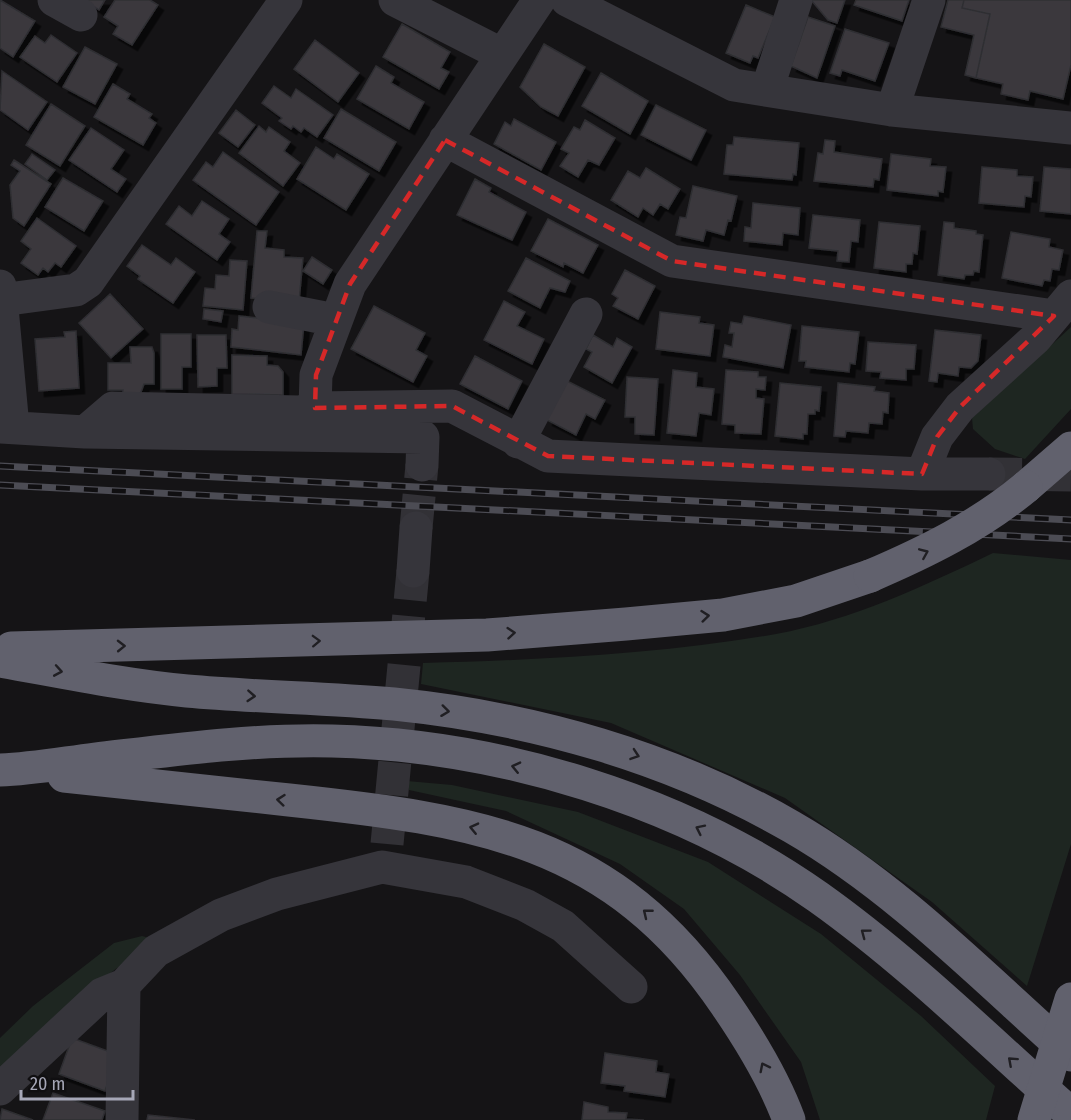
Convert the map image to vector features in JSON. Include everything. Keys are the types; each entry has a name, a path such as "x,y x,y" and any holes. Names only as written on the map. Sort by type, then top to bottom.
{"highway":[{"path":"0,649 487,635 723,615 796,601 870,576 934,549 1001,508 1071,448"},
{"path":"0,661 114,681 184,690 383,704 457,712 574,737 631,754 690,776 744,801 794,828 849,865 965,958 1071,1055"},
{"path":"2,770 182,749 332,741 412,748 489,761 563,778 634,800 717,837 758,859 817,897 927,986 1071,1114"},
{"path":"2,770 422,816 493,832 550,853 612,885 663,927 709,979 748,1036 789,1120"},
{"path":"1034,1120 1071,999"}],"street":[{"path":"286,0 88,282 76,290 1,293 7,427 85,432 423,437 422,465"},
{"path":"394,0 501,54"},
{"path":"315,408 316,375 350,284 539,0"},
{"path":"567,0 734,85 892,110 1071,128"},
{"path":"767,90 796,0"},
{"path":"892,110 929,0"},
{"path":"445,140 672,261 1063,306"},
{"path":"922,474 937,437 960,407 1036,338 1063,306"},
{"path":"269,307 335,320"},
{"path":"518,442 586,314"},
{"path":"85,432 113,408 300,412 315,408 452,406 548,456 922,474 989,474"},
{"path":"413,570 416,528"},
{"path":"0,1089 102,994 124,986 156,951 220,915 384,855 466,882 525,905 562,926 631,987"},
{"path":"122,1120 124,986"}],"highlighted area":[{"path":"445,140 672,261 1054,316 960,407 937,437 922,474 548,456 452,406 315,408 316,375 350,284"}],"shaded area":[{"path":"1071,327 1071,409 1025,459 995,449 973,429 972,418"},
{"path":"993,553 1071,560 1071,844 1027,986 932,902 785,798 611,723 421,684 423,663 555,658 689,647 804,628 887,601"},
{"path":"407,781 452,785 578,812 708,862 821,934 921,1016 995,1086 986,1120 820,1120 801,1062 740,975 684,909 620,864 506,811 409,790"},
{"path":"142,936 157,940 131,965 117,968 91,988 0,1073 0,1038 33,1006 114,943"}],"building":[{"path":"0,0 35,21 13,57 0,48"},
{"path":"84,0 105,0 99,10"},
{"path":"115,0 150,0 158,5 132,45 113,34 118,26 104,17"},
{"path":"811,0 845,0 837,23 828,20"},
{"path":"856,0 909,0 902,21 854,5"},
{"path":"948,0 964,0 962,8 990,14 976,78 965,75 974,35 941,27"},
{"path":"964,0 1071,0 1071,65 1063,99 1030,91 1028,100 1001,94 1003,84 976,78 990,14 962,8"},
{"path":"746,5 775,17 758,58 753,56 750,63 726,53"},
{"path":"808,17 835,26 817,78 791,66"},
{"path":"402,24 450,52 441,68 449,72 439,89 383,57"},
{"path":"845,29 889,43 875,81 842,70 840,76 830,73"},
{"path":"51,35 77,53 57,82 20,57 35,36 45,43"},
{"path":"315,40 359,73 338,102 294,69"},
{"path":"544,44 585,67 558,116 541,107 520,87"},
{"path":"85,47 117,64 95,104 63,87"},
{"path":"376,66 394,77 391,83 424,102 409,129 357,99"},
{"path":"2,71 47,102 28,130 0,110"},
{"path":"601,73 648,101 630,134 582,106"},
{"path":"113,84 130,94 127,99 152,114 149,118 156,123 143,145 94,117"},
{"path":"274,86 291,98 296,89 333,115 317,137 304,128 301,132 293,126 291,129 279,121 282,118 262,103"},
{"path":"51,104 85,126 60,166 26,145"},
{"path":"656,105 706,130 691,160 641,135"},
{"path":"341,109 396,142 379,171 324,138"},
{"path":"236,110 255,125 238,147 219,133"},
{"path":"514,119 556,142 541,170 494,144 505,122 511,126"},
{"path":"585,120 615,138 599,165 588,160 578,177 560,166 569,153 561,149 574,127 580,130"},
{"path":"259,126 266,132 269,127 290,142 284,151 300,163 283,186 239,153"},
{"path":"91,128 124,150 111,169 126,179 117,192 69,160"},
{"path":"734,137 799,143 796,175 793,174 792,180 724,174 727,145 733,145"},
{"path":"825,140 835,141 834,152 882,159 879,180 874,179 873,187 814,181 818,153 823,154"},
{"path":"316,147 334,159 337,154 369,174 346,210 297,179"},
{"path":"223,152 279,192 256,225 193,180 206,162 213,167"},
{"path":"32,154 55,170 47,180 25,164"},
{"path":"891,154 931,159 930,166 946,167 943,192 938,191 938,196 887,190"},
{"path":"14,160 51,184 24,226 13,218 10,185 20,171 11,165"},
{"path":"982,167 1017,170 1017,176 1033,177 1031,197 1025,196 1024,207 979,203"},
{"path":"1044,167 1071,169 1071,214 1040,211"},
{"path":"646,168 680,189 668,209 660,204 653,215 643,208 638,217 611,200 628,171 640,178"},
{"path":"63,178 103,201 84,231 45,207"},
{"path":"475,179 491,188 489,192 526,212 512,240 457,215"},
{"path":"693,186 737,196 731,221 728,220 724,235 706,230 703,241 676,235 680,217 686,218"},
{"path":"202,201 229,219 219,234 230,242 217,260 166,224 179,206 192,216"},
{"path":"753,203 800,208 798,235 783,233 782,245 744,241 745,227 751,228"},
{"path":"813,215 860,220 858,242 851,241 849,262 837,261 838,251 809,248"},
{"path":"37,218 76,246 61,267 55,263 48,272 43,268 38,275 21,263 31,249 21,241"},
{"path":"548,219 598,245 583,273 564,263 563,267 531,251"},
{"path":"879,222 920,226 917,254 913,253 912,264 906,264 906,272 874,268"},
{"path":"944,222 954,223 954,228 976,231 976,234 983,235 979,272 974,271 973,275 965,275 964,279 938,275"},
{"path":"257,231 267,231 265,248 284,250 284,257 303,258 299,302 251,298"},
{"path":"1011,232 1050,239 1049,247 1063,250 1059,270 1052,269 1050,281 1044,280 1042,286 1002,278"},
{"path":"142,245 171,265 176,258 195,272 173,303 138,279 140,276 127,266"},
{"path":"312,257 332,270 323,284 303,271"},
{"path":"526,258 570,281 565,292 550,288 540,308 508,291"},
{"path":"230,260 247,261 243,310 203,306 205,288 215,289 216,275 229,276"},
{"path":"625,270 655,286 638,319 613,306 618,298 612,294"},
{"path":"110,294 143,329 111,358 79,323"},
{"path":"504,301 525,312 517,326 544,339 532,364 484,340"},
{"path":"374,306 425,333 416,350 427,356 413,382 351,349"},
{"path":"204,309 223,311 221,322 203,319"},
{"path":"660,312 700,317 699,323 714,325 710,356 656,349"},
{"path":"239,316 304,323 301,355 231,347 232,329 238,330"},
{"path":"744,316 791,325 783,368 723,357 725,345 732,347 734,333 729,333 731,322 742,324"},
{"path":"802,326 859,332 855,364 850,363 849,372 805,367 806,361 799,361"},
{"path":"935,330 981,335 978,361 971,368 959,367 958,376 938,373 937,382 929,381"},
{"path":"76,331 79,388 39,391 35,339 65,337 64,332"},
{"path":"161,334 191,334 191,367 182,367 182,389 161,389"},
{"path":"197,335 226,335 227,368 217,368 217,386 198,387"},
{"path":"593,335 613,347 617,338 632,347 612,383 584,367 592,352 586,349"},
{"path":"868,342 916,345 914,369 906,369 906,380 880,378 881,372 866,371"},
{"path":"130,347 152,347 154,353 154,384 144,384 140,395 123,395 123,390 108,390 108,363 131,363"},
{"path":"232,355 267,356 267,365 278,366 283,372 283,395 232,394"},
{"path":"475,356 522,381 508,409 460,384"},
{"path":"673,370 697,373 696,387 714,389 711,415 699,413 696,436 667,433"},
{"path":"726,370 758,372 758,377 766,377 765,390 756,389 756,398 764,399 761,434 735,433 735,425 722,424"},
{"path":"627,377 658,379 654,435 635,434 635,417 625,417"},
{"path":"567,381 605,400 595,419 586,414 576,435 547,420"},
{"path":"780,383 821,387 819,411 815,410 815,414 808,414 807,434 803,434 803,439 775,436"},
{"path":"838,383 875,387 874,391 889,393 888,413 883,412 882,424 869,423 868,433 846,431 845,437 834,436"},
{"path":"72,1038 113,1053 111,1073 105,1091 59,1074"},
{"path":"605,1053 657,1061 656,1072 669,1074 665,1097 624,1091 625,1086 601,1083"},
{"path":"53,1093 105,1111 102,1120 43,1120"},
{"path":"584,1102 608,1107 608,1112 627,1113 626,1119 644,1120 582,1120"},
{"path":"2,1109 33,1120 0,1120"},
{"path":"148,1115 195,1120 147,1120"}],"tunnel":[{"path":"416,528 422,465"},
{"path":"989,474 1071,475"},
{"path":"387,844 413,571"}],"railway":[{"path":"0,466 1071,520"},
{"path":"0,485 1071,539"}]}
